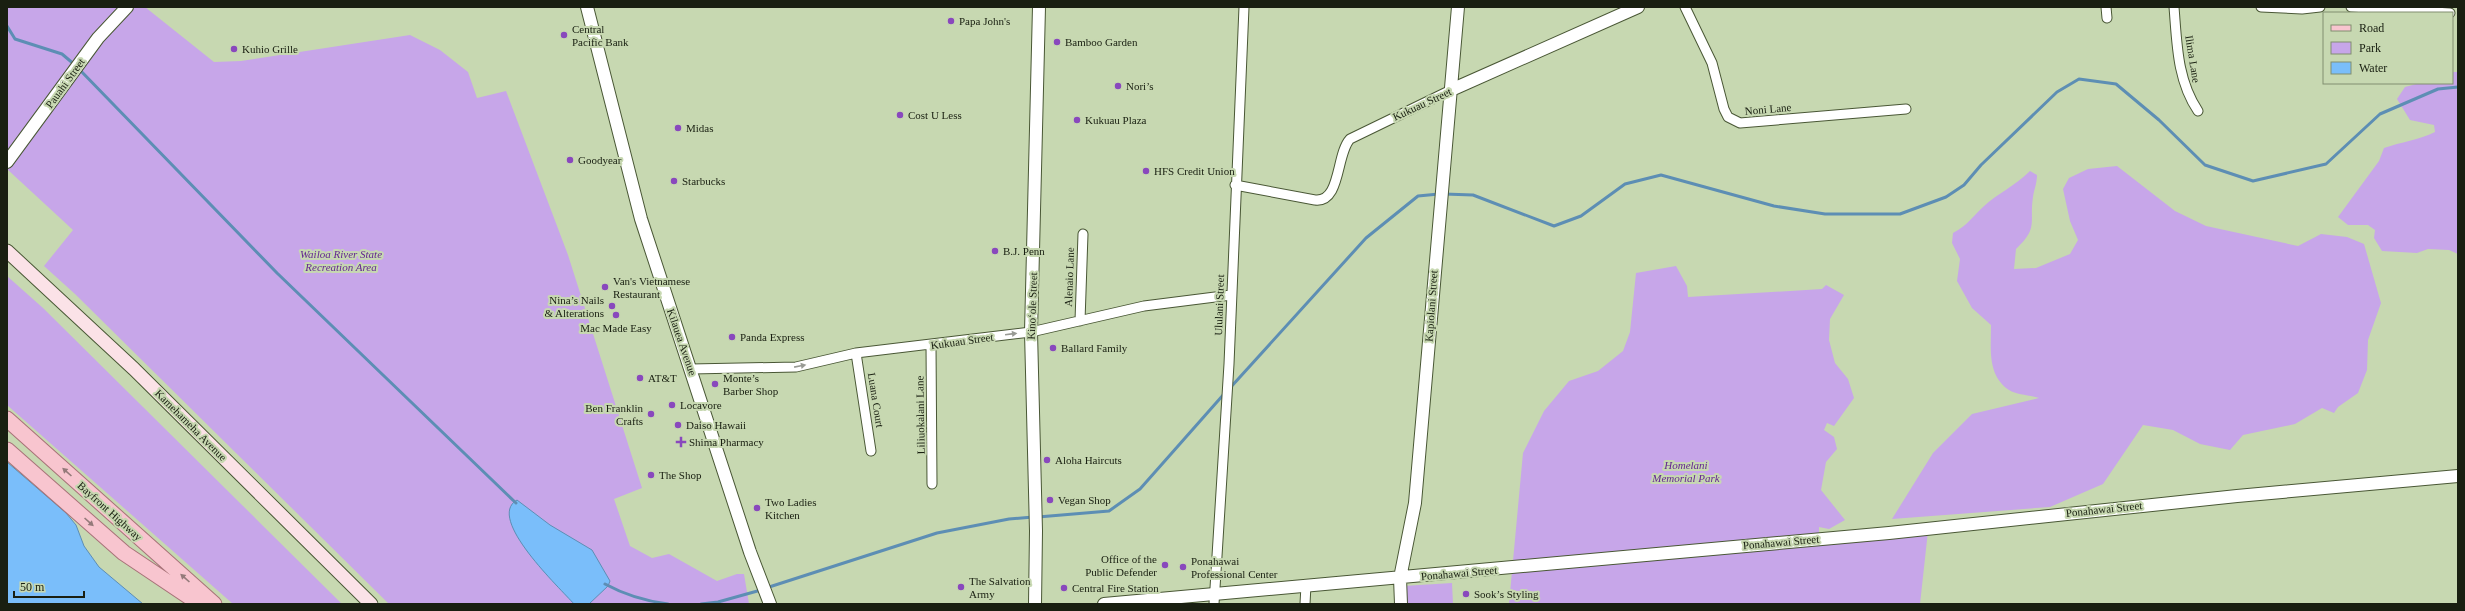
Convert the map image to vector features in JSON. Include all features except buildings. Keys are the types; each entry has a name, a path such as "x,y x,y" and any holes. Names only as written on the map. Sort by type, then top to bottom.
{"main road":[{"name":"Kamehameha Avenue","path":"7,251 129,364 371,604"},
{"name":"Bayfront Highway","path":"7,419 214,604"},
{"name":"Bayfront Highway","path":"7,450 132,559 200,604"}],"street":[{"name":"Pauahi Street","path":"7,162 86,54 127,7"},
{"name":"Kilauea Avenue","path":"587,7 638,209 750,552 770,603"},
{"name":"Kinoʻole Street","path":"1035,604 1036,499 1030,332 1038,7"},
{"name":"Ululani Street","path":"1215,599 1229,364 1244,7"},
{"name":"Kapiolani Street","path":"1401,604 1400,578 1415,502 1438,210 1458,7"},
{"name":"Kukuau Street","path":"1236,185 1315,200 1324,200 1332,192 1343,150 1350,139 1451,90 1638,7"},
{"name":"Noni Lane","path":"1685,7 1712,63 1724,110 1728,117 1734,121 1740,123 1906,109"},
{"path":"2106,7 2107,18"},
{"name":"Ilima Lane","path":"2174,7 2178,51 2183,82 2187,95 2198,111"},
{"path":"2261,7 2302,10 2320,7"},
{"path":"2351,7 2434,12"},
{"name":"Alenaio Lane","path":"1080,321 1083,234"},
{"name":"Kukuau Street","path":"691,369 796,367 856,353 1030,332 1144,306 1231,295"},
{"name":"Liliuokalani Lane","path":"931,345 932,484"},
{"name":"Luana Court","path":"856,353 871,451"},
{"name":"Ponahawai Street","path":"1104,604 1215,599 1306,585 1400,578 1703,548 1889,533 2237,496 2458,476"},
{"path":"1305,604 1306,585"}],"green space":[{"name":"Wailoa River State Recreation Area","path":"7,7 145,7 214,62 241,61 410,35 440,50 468,72 477,98 506,91 568,255 642,488 614,499 630,546 652,558 669,554 717,581 737,574 744,574 749,604 389,604 75,294 44,266 73,230 7,169"},
{"path":"2453,72 2458,72 2458,254 2449,250 2428,249 2417,253 2382,251 2374,238 2375,230 2368,225 2348,225 2338,217 2379,161 2384,148 2435,132 2434,125 2410,120 2397,99 2405,87 2416,84 2453,84"},
{"path":"2117,166 2175,211 2206,226 2298,246 2321,234 2347,237 2364,244 2381,303 2368,340 2367,370 2358,393 2338,407 2334,413 2322,408 2295,424 2243,435 2230,450 2200,444 2173,430 2143,425 2103,484 2050,507 1892,519 1933,453 1972,414 2039,398 2012,392 2002,384 1997,377 1992,361 1991,325 1972,308 1957,281 1960,259 1952,243 1953,233 1966,224 1989,202 2030,171 2037,175 2037,181 2033,194 2032,224 2028,236 2016,249 2014,269 2036,268 2070,254 2078,240 2070,221 2063,189 2069,178 2088,169"},
{"name":"Homelani Memorial Park","path":"1676,266 1687,286 1688,297 1822,289 1826,285 1844,295 1830,319 1829,340 1835,363 1848,379 1854,398 1834,426 1827,423 1824,430 1834,437 1837,449 1826,462 1821,490 1845,520 1829,529 1819,527 1819,544 1928,531 1920,604 1509,604 1523,453 1544,411 1569,381 1598,371 1623,351 1630,332 1636,273"},
{"path":"7,276 43,308 342,604 233,604 7,405"},
{"path":"1452,583 1453,604 1404,604 1403,586"}],"water":[{"path":"7,462 66,513 76,525 84,546 99,567 143,604 7,604"},
{"path":"517,500 550,525 592,550 610,581 608,586 589,604 574,604 529,553 518,537 511,522 510,509"}],"waterway":[{"path":"7,26 15,39 62,54 75,65"},
{"path":"79,69 277,273 516,503"},
{"path":"1444,194 1473,195 1554,226 1581,216 1625,184 1661,175 1774,206 1825,214 1900,214 1946,197 1964,185 1981,165 2057,92 2079,79 2116,84 2159,120 2205,165 2253,181 2326,164 2380,114 2438,89 2458,87"},
{"path":"1230,388 1366,238 1418,196 1439,194"},
{"path":"1038,517 1109,511 1140,489 1224,394"},
{"path":"766,588 937,533 1009,519 1033,517"},
{"path":"605,584 635,597 668,604"},
{"path":"701,604 718,602 761,590"}],"place":[{"name":"Papa John's","path":"951,21"},
{"name":"Central Pacific Bank","path":"564,35"},
{"name":"Bamboo Garden","path":"1057,42"},
{"name":"Kuhio Grille","path":"234,49"},
{"name":"Nori’s","path":"1118,86"},
{"name":"Cost U Less","path":"900,115"},
{"name":"Kukuau Plaza","path":"1077,120"},
{"name":"Midas","path":"678,128"},
{"name":"Goodyear","path":"570,160"},
{"name":"HFS Credit Union","path":"1146,171"},
{"name":"Starbucks","path":"674,181"},
{"name":"B.J. Penn","path":"995,251"},
{"name":"Van's Vietnamese Restaurant","path":"605,287"},
{"name":"Nina’s Nails & Alterations","path":"612,306"},
{"name":"Mac Made Easy","path":"616,315"},
{"name":"Panda Express","path":"732,337"},
{"name":"Ballard Family","path":"1053,348"},
{"name":"AT&T","path":"640,378"},
{"name":"Monte’s Barber Shop","path":"715,384"},
{"name":"Locavore","path":"672,405"},
{"name":"Ben Franklin Crafts","path":"651,414"},
{"name":"Daiso Hawaii","path":"678,425"},
{"name":"Shima Pharmacy","path":"681,442"},
{"name":"Aloha Haircuts","path":"1047,460"},
{"name":"The Shop","path":"651,475"},
{"name":"Vegan Shop","path":"1050,500"},
{"name":"Two Ladies Kitchen","path":"757,508"},
{"name":"Office of the Public Defender","path":"1165,565"},
{"name":"Ponahawai Professional Center","path":"1183,567"},
{"name":"The Salvation Army","path":"961,587"},
{"name":"Central Fire Station","path":"1064,588"},
{"name":"Sook’s Styling","path":"1466,594"}]}
